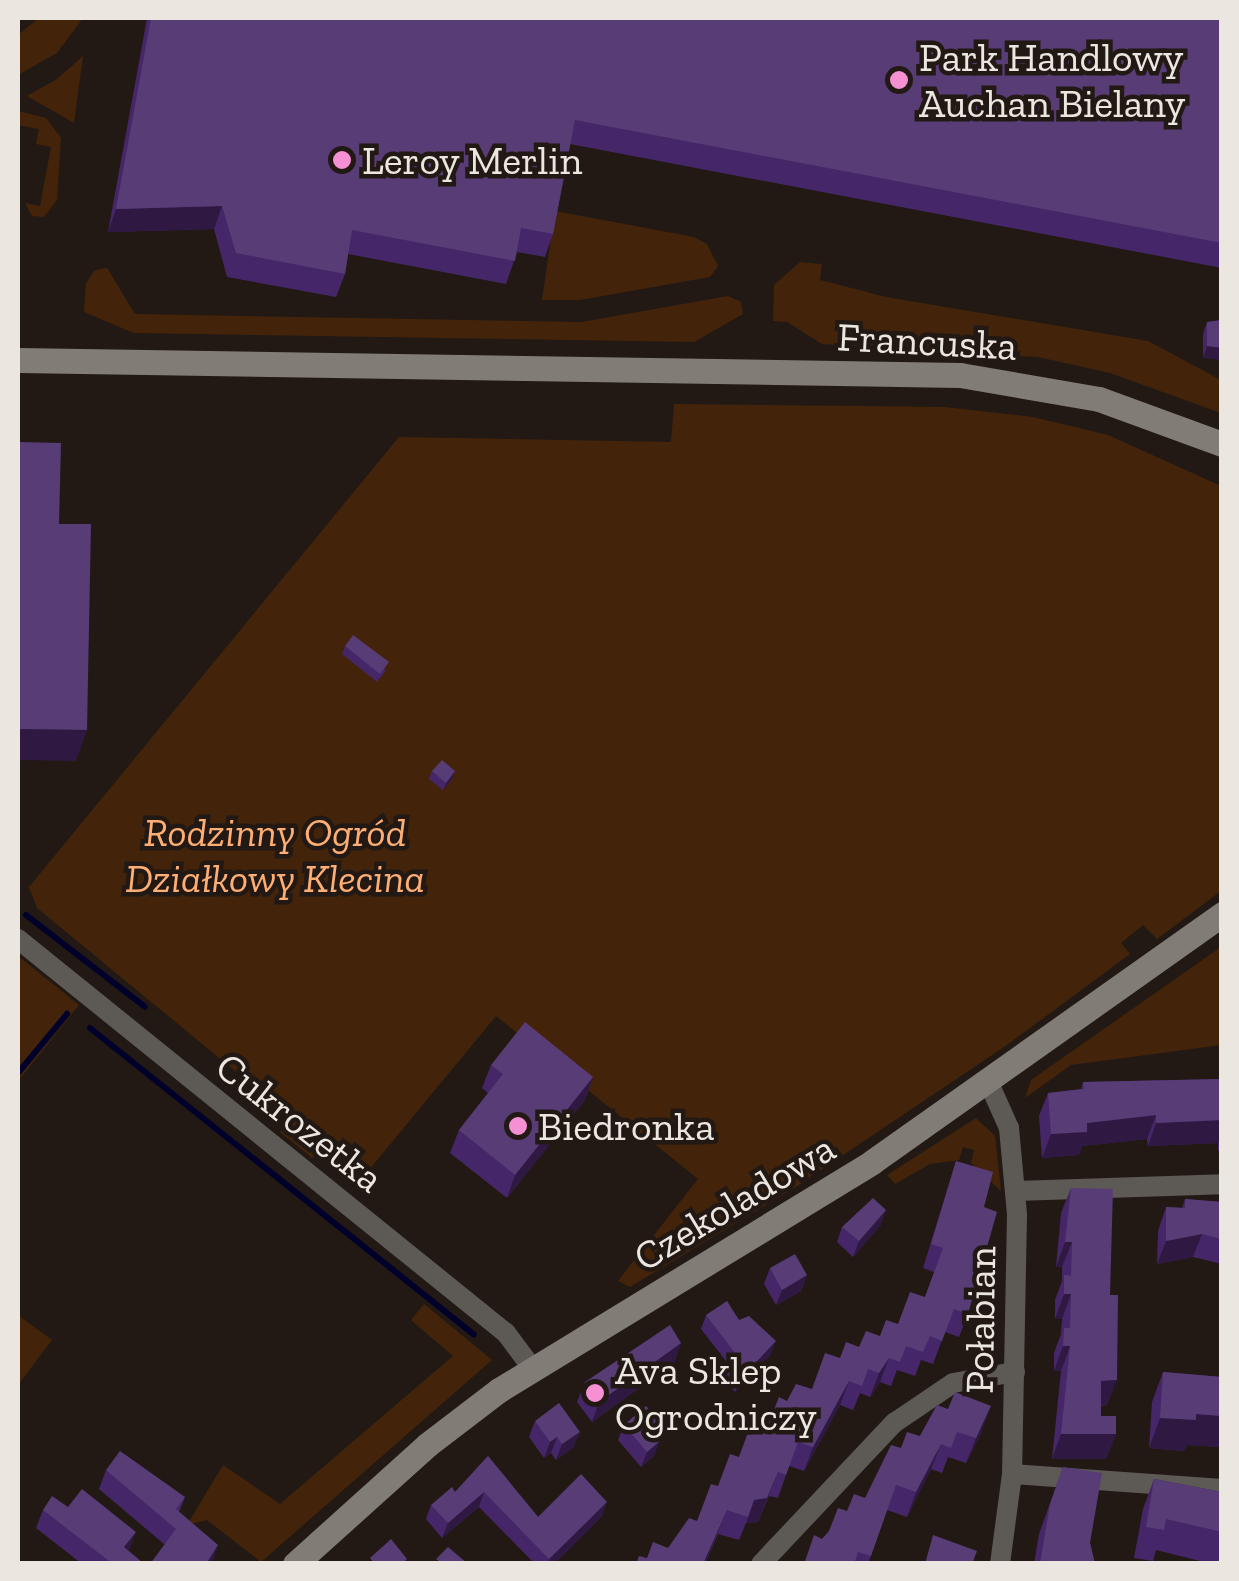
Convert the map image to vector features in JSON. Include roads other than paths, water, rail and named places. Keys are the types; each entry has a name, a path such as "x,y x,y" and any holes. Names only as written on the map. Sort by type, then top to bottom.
{"main road":[{"name":"Francuska","path":"18,360 909,372 1009,380 1100,398 1213,441"},
{"name":"Czekoladowa","path":"294,1564 426,1444 532,1368 855,1172 1222,914"}],"street":[{"name":"Cukrozetka","path":"18,939 506,1333 532,1368"},
{"name":"Połabian","path":"988,1081 1009,1128 1016,1191 1012,1474 1000,1564"},
{"path":"1016,1191 1222,1184"},
{"path":"762,1564 894,1423 952,1383 986,1372 1015,1372"},
{"path":"1012,1474 1222,1488"}],"waterway":[{"path":"26,915 145,1007"},
{"path":"18,1073 67,1014"},
{"path":"90,1028 474,1334"}],"place":[{"name":"Park Handlowy Auchan Bielany","path":"899,80"},
{"name":"Leroy Merlin","path":"342,160"},
{"name":"Biedronka","path":"518,1126"},
{"name":"Ava Sklep Ogrodniczy","path":"595,1393"}],"park label":[{"name":"Rodzinny Ogród Działkowy Klecina","path":"275,855"}]}
